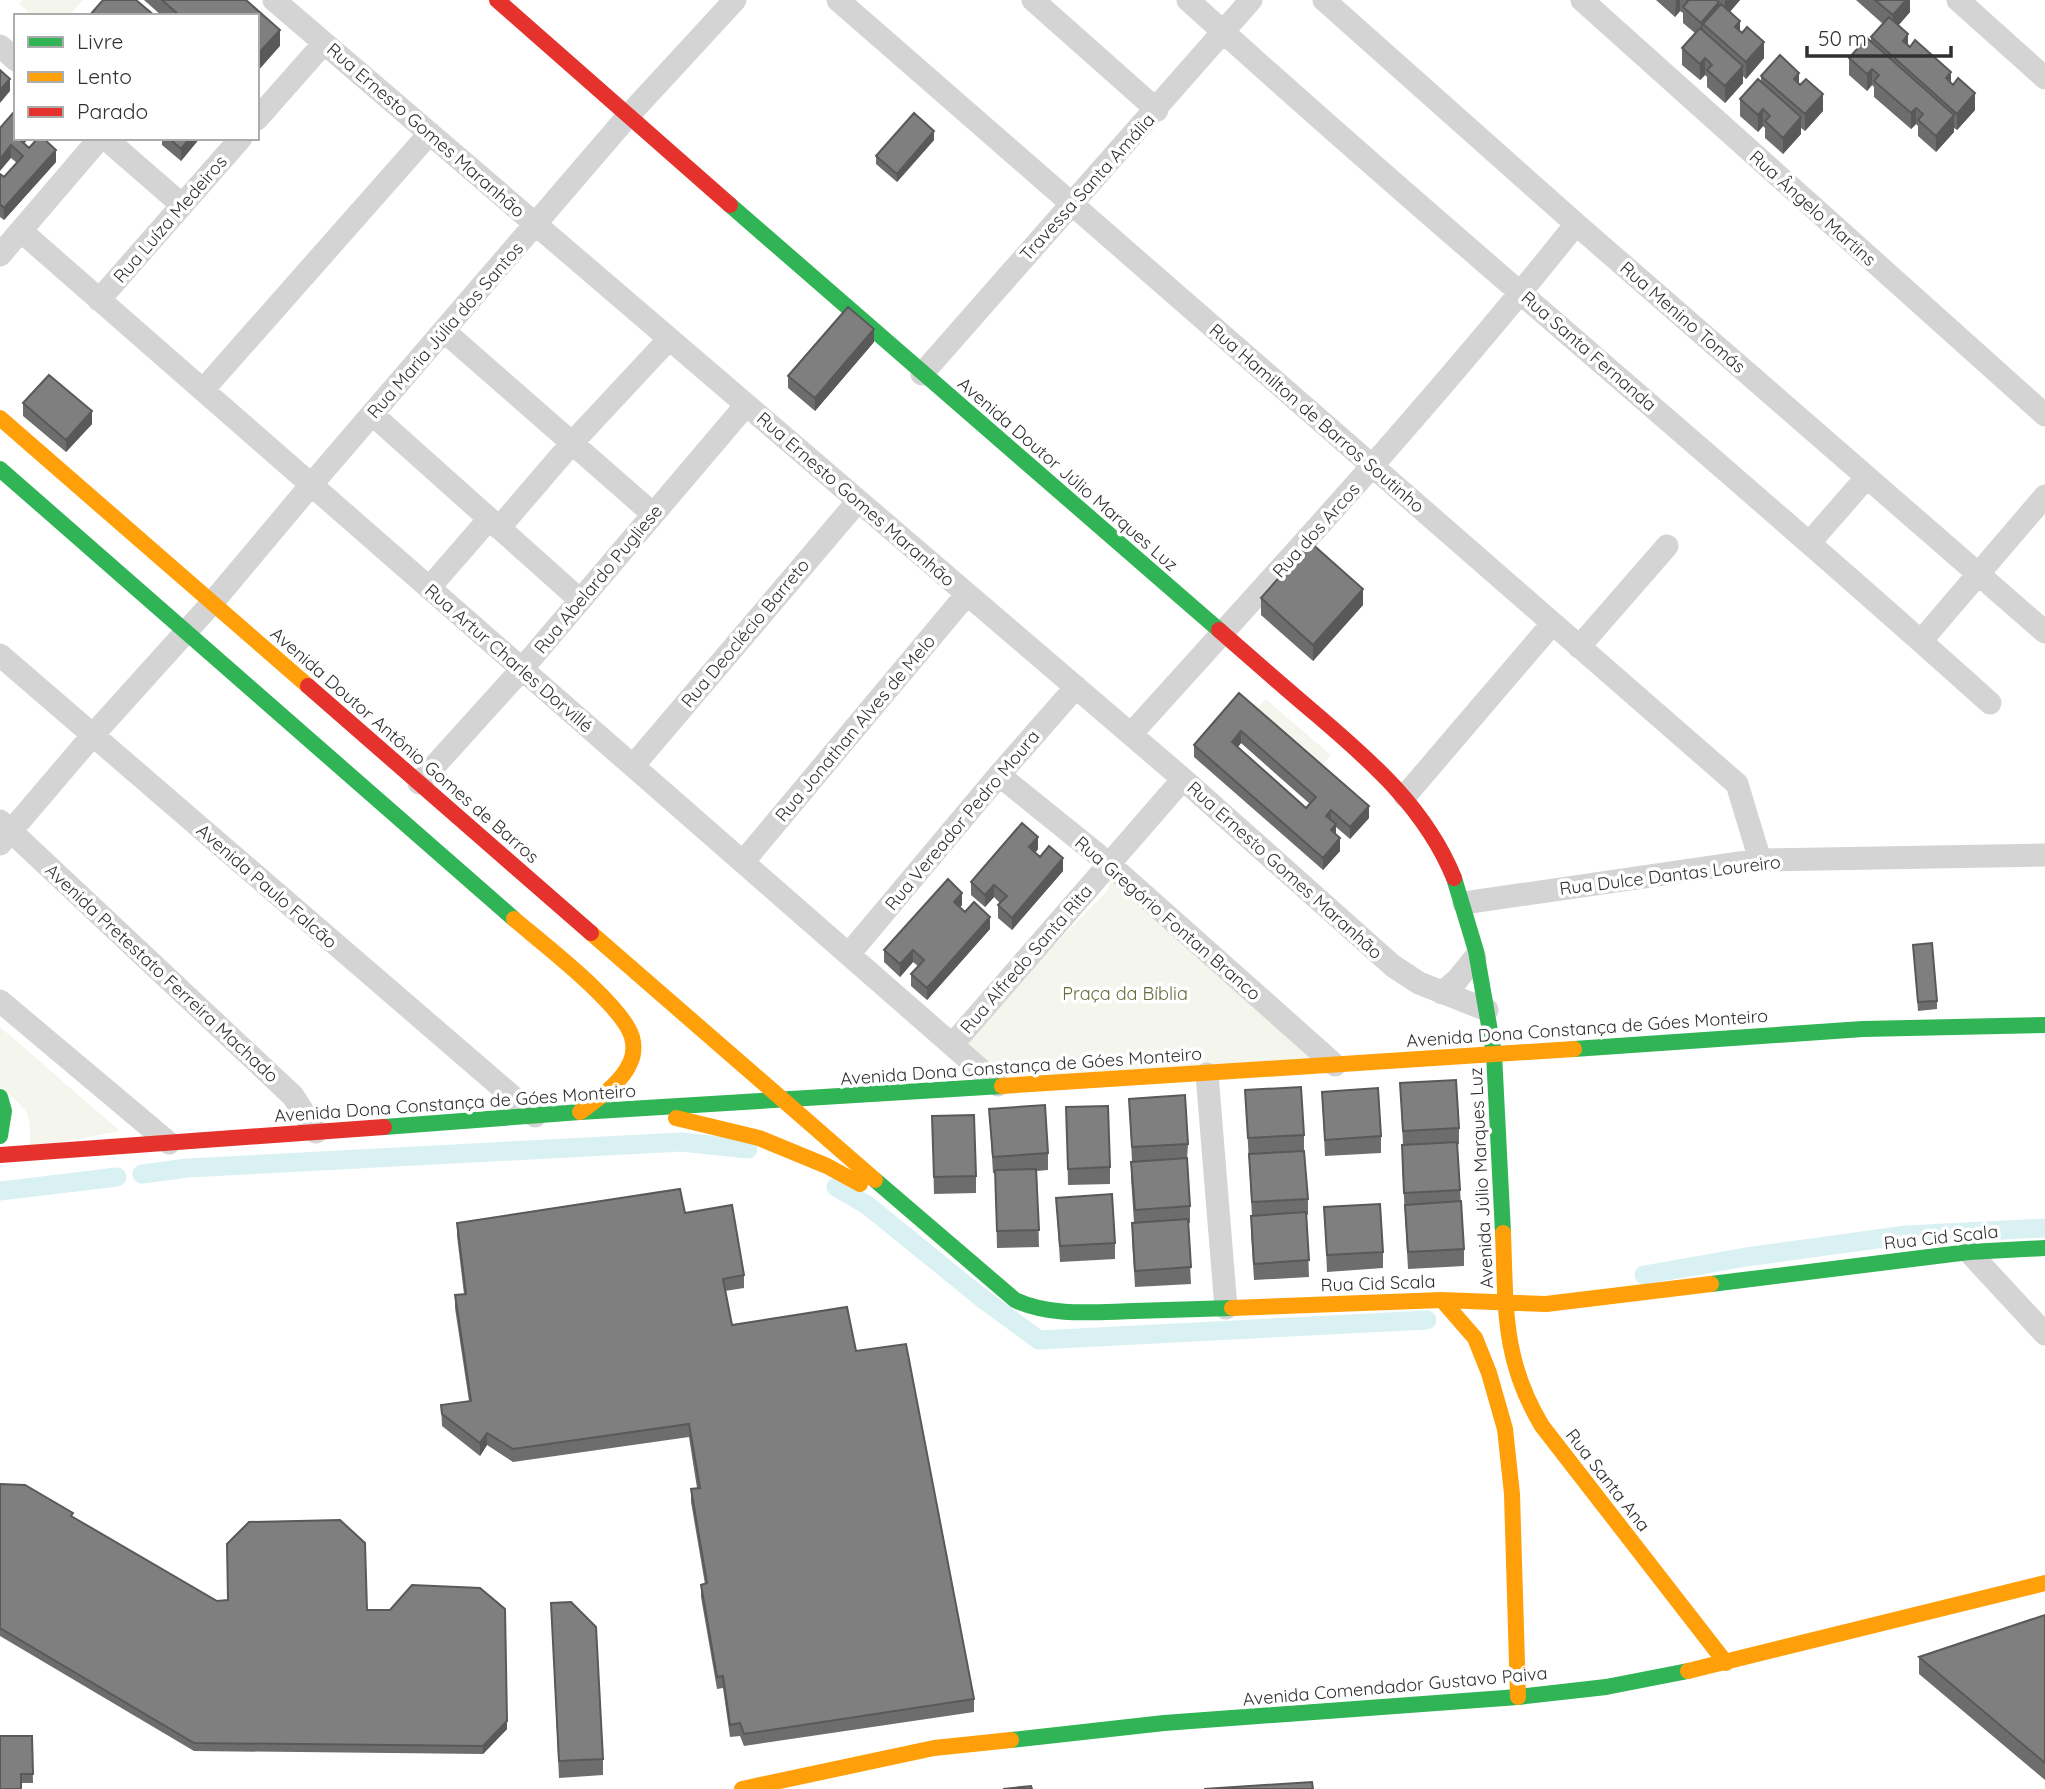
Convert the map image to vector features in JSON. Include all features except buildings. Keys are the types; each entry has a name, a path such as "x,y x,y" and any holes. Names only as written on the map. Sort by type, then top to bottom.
{"main road":[{"name":"Avenida Doutor Júlio Marques Luz","path":"497,0 922,374 1375,765 1405,796 1444,853 1464,904 1494,1054"},
{"name":"Avenida Doutor Antônio Gomes de Barros","path":"0,418 785,1101"},
{"path":"0,469 622,1016 635,1046 634,1056 624,1073 580,1112"},
{"path":"608,1001 632,970"},
{"name":"Avenida Dona Constança de Góes Monteiro","path":"0,1155 580,1112 1207,1074 1863,1029 2045,1025"},
{"name":"Avenida Júlio Marques Luz","path":"1494,1054 1506,1301"},
{"path":"0,1097 5,1115 0,1136"},
{"name":"Rua Cid Scala","path":"785,1101 1003,1291 1028,1306 1051,1311 1079,1313 1442,1300 1546,1304 1969,1252 2045,1248"},
{"path":"639,1109 758,1138 827,1166 905,1207"},
{"path":"1442,1300 1475,1338 1489,1373 1505,1429 1512,1494 1518,1697"},
{"name":"Rua Santa Ana","path":"1506,1301 1512,1362 1524,1396 1542,1426 1726,1663"},
{"name":"Avenida Comendador Gustavo Paiva","path":"742,1789 934,1748 1164,1723 1518,1697 1606,1687 1726,1663 2045,1583"}],"street":[{"name":"Rua Ernesto Gomes Maranhão","path":"274,0 1131,734 1393,966 1419,983 1487,1010"},
{"name":"Rua Maria Júlia dos Santos","path":"186,632 628,116 735,0"},
{"name":"Rua Hamilton de Barros Soutinho","path":"838,0 1737,785 1760,860"},
{"path":"1033,0 1157,110"},
{"name":"Rua Santa Fernanda","path":"1188,0 1521,293 1811,541 1990,703"},
{"name":"Travessa Santa Amália","path":"922,374 1251,0"},
{"name":"Rua Menino Tomás","path":"1324,0 1576,224 2045,632"},
{"name":"Rua Ângelo Martins","path":"1582,0 2045,415"},
{"path":"1958,0 2045,78"},
{"path":"259,117 324,43"},
{"path":"0,46 14,58"},
{"path":"202,390 430,133"},
{"path":"0,255 101,140"},
{"path":"105,140 182,205"},
{"name":"Rua Luíza Medeiros","path":"99,300 239,140"},
{"name":"Rua dos Arcos","path":"1131,734 1373,467 1576,224"},
{"name":"Rua Artur Charles Dorvillé","path":"21,231 998,1086"},
{"path":"444,331 653,514"},
{"path":"429,588 572,443 669,339"},
{"name":"Rua Abelardo Pugliese","path":"419,783 522,669 746,405"},
{"path":"372,414 580,600"},
{"path":"1811,541 1867,478"},
{"path":"1921,641 2045,496"},
{"name":"Rua Deoclécio Barreto","path":"633,766 858,501"},
{"path":"1579,647 1667,546"},
{"name":"Rua Jonathan Alves de Melo","path":"743,862 967,594"},
{"path":"1405,796 1552,624"},
{"path":"4,832 186,632"},
{"name":"Avenida Paulo Falcão","path":"0,655 535,1116"},
{"name":"Rua Vereador Pedro Moura","path":"849,954 1076,687"},
{"name":"Rua Gregório Fontan Branco","path":"999,775 1108,863 1335,1065"},
{"name":"Rua Alfredo Santa Rita","path":"952,1045 1183,779"},
{"name":"Avenida Pretestato Ferreira Machado","path":"4,832 293,1096 316,1132"},
{"name":"Rua Dulce Dantas Loureiro","path":"1464,904 1760,860 2045,855"},
{"path":"1442,993 1475,958"},
{"path":"0,1001 169,1143"},
{"path":"1207,1074 1226,1308"},
{"path":"1969,1252 2045,1334"}],"green space":[{"path":"22,0 83,0 71,14 31,14 19,4"},
{"path":"1266,699 1331,755 1319,768 1254,712"},
{"name":"Praça da Bíblia","path":"1113,868 1335,1065 970,1087 953,1048 1108,890"},
{"path":"0,1027 120,1131 29,1148 30,1126 26,1112 0,1087"}],"waterway":[{"path":"142,1174 188,1168 681,1142 748,1149"},
{"path":"0,1191 117,1177"},
{"path":"836,1187 867,1205 983,1299 1039,1340 1427,1320"},
{"path":"1644,1275 1746,1257 1906,1235 2045,1228"}],"traffic: fast":[{"path":"730,205 1219,630"},
{"path":"0,469 514,919"},
{"path":"1454,878 1476,951 1494,1054 1503,1233"},
{"path":"1574,1049 1863,1029 2045,1025"},
{"path":"384,1127 1002,1086"},
{"path":"0,1097 4,1111 0,1136"},
{"path":"875,1180 1015,1300 1044,1309 1073,1312 1232,1308"},
{"path":"1711,1284 1969,1252 2045,1248"},
{"path":"1011,1740 1164,1723 1518,1697 1606,1687 1688,1671"}],"traffic: slow":[{"path":"0,418 308,686"},
{"path":"514,919 598,991 625,1023 632,1037 633,1053 626,1071 608,1091 580,1112"},
{"path":"591,933 875,1180"},
{"path":"1002,1086 1574,1049"},
{"path":"676,1118 759,1138 827,1166 860,1184"},
{"path":"1503,1233 1509,1332 1519,1378 1529,1402 1542,1426 1726,1663"},
{"path":"1232,1308 1442,1300 1546,1304 1711,1284"},
{"path":"1442,1300 1475,1338 1489,1373 1505,1429 1512,1494 1518,1697"},
{"path":"1688,1671 2045,1583"},
{"path":"742,1789 934,1748 1011,1740"}],"traffic: jam":[{"path":"497,0 730,205"},
{"path":"1219,630 1358,751 1396,788 1429,830 1454,878"},
{"path":"308,686 591,933"},
{"path":"0,1155 384,1127"}]}
